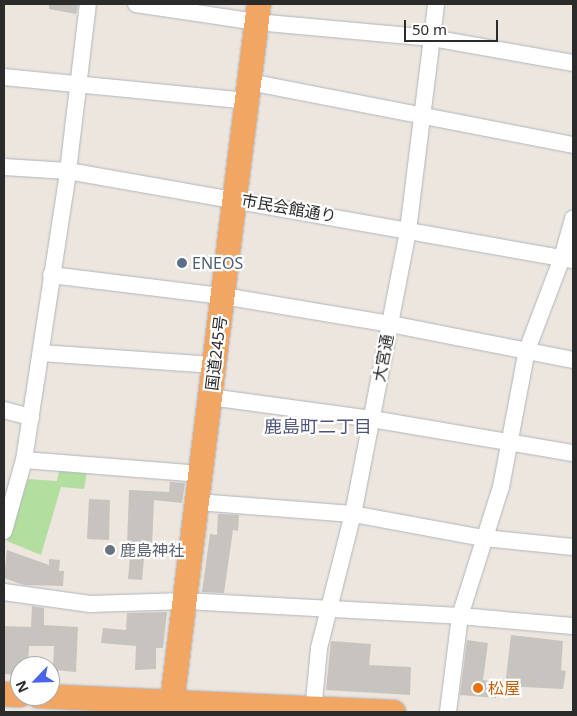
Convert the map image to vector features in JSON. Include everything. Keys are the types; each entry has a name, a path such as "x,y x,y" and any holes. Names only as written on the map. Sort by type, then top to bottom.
{"highway":[{"name":"国道245号","path":"172,707 257,13"},
{"path":"60,698 172,707 394,712"}],"street":[{"path":"4,531 8,505 24,460 31,417 68,170 88,4"},
{"path":"136,4 257,13 432,38 573,63"},
{"name":"大宮通","path":"313,710 318,648 326,609 353,514 408,230 436,4"},
{"path":"4,77 248,92 422,116 573,145"},
{"name":"市民会館通り","path":"4,167 68,170 235,198 568,259"},
{"path":"448,712 460,616 501,486 527,350 568,259 573,219"},
{"path":"51,275 223,296 390,324 573,360"},
{"path":"40,353 214,366"},
{"path":"210,397 372,419 573,453"},
{"path":"4,410 31,417"},
{"path":"24,460 201,474"},
{"path":"197,502 353,514 484,538 573,548"},
{"path":"4,592 90,604 185,602 460,616 573,626"}],"green space":[{"path":"59,470 87,472 84,489 61,487 41,555 7,541 28,479 57,481"}],"building":[{"path":"49,4 78,4 76,14 49,9"},
{"path":"170,482 185,483 182,503 154,500 152,547 145,547 142,580 128,579 131,546 127,546 129,490 169,492"},
{"path":"89,499 110,500 109,540 87,539"},
{"path":"218,514 239,515 238,531 233,530 224,593 202,592 210,534 217,535"},
{"path":"7,550 49,565 49,559 60,560 59,571 64,571 63,586 24,585 4,578"},
{"path":"32,606 44,608 44,625 78,627 76,672 60,671 60,656 54,656 54,646 29,646 28,656 10,656 10,674 4,674 4,626 31,627"},
{"path":"167,612 163,648 156,648 156,669 135,670 136,646 101,643 103,628 126,630 127,613"},
{"path":"511,635 563,641 561,670 566,671 563,689 505,686"},
{"path":"467,640 488,643 483,680 497,682 496,698 460,695"},
{"path":"331,641 371,644 369,665 411,667 410,695 326,690"}],"place":[{"name":"ENEOS","path":"182,263"},
{"name":"鹿島神社","path":"110,550"},
{"name":"松屋","path":"478,688"}],"district":[{"name":"鹿島町二丁目","path":"318,426"}]}
